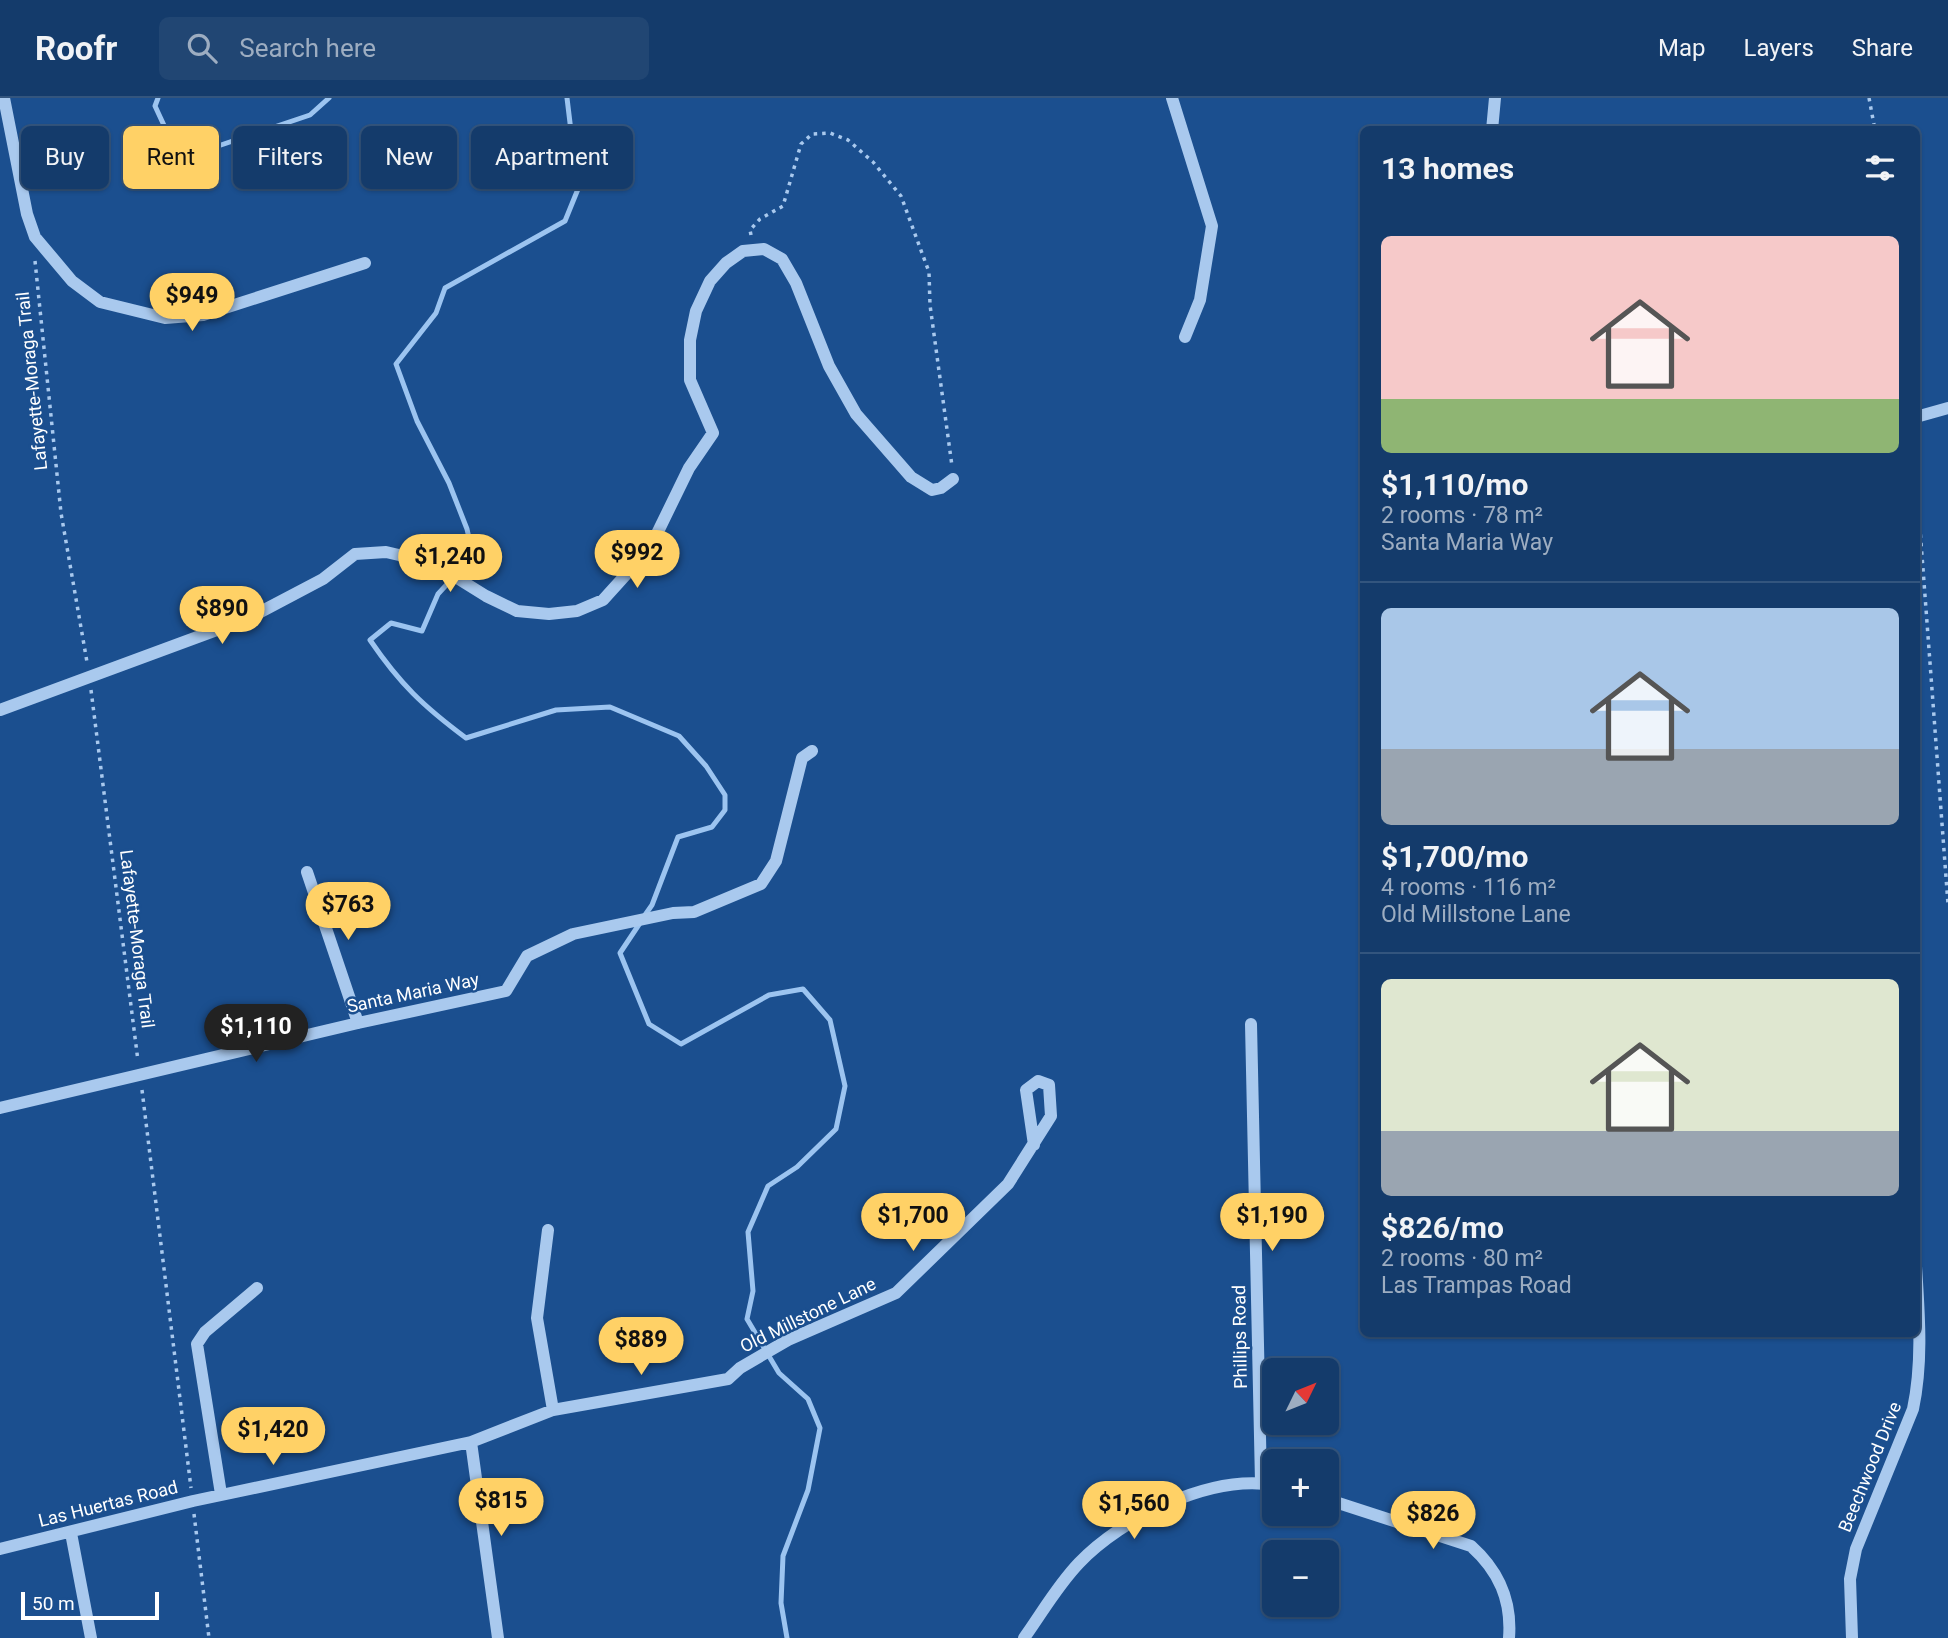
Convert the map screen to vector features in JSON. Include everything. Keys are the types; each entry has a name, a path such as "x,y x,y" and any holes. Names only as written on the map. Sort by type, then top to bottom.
{"street":[{"path":"4,98 27,214 35,237 72,281 100,302 165,318 203,315 365,263"},
{"path":"1172,98 1212,226 1200,300 1185,337"},
{"path":"1492,126 1495,98"},
{"path":"0,710 249,618 323,579 355,554 386,552 433,563 486,596 517,611 549,614 577,611 603,600 650,548 689,468 713,433 690,380 690,340 696,312 710,281 726,263 743,251 764,249 782,259 796,283 842,393 878,441 911,477 932,490 941,488 953,479"},
{"path":"1920,416 1948,408"},
{"name":"Santa Maria Way","path":"0,1108 358,1023 506,991 527,956 573,934 673,913 694,912 761,884 776,861 802,758 812,751"},
{"path":"307,872 358,1023"},
{"name":"Phillips Road","path":"1251,1024 1266,1449"},
{"name":"Old Millstone Lane","path":"553,1410 727,1379 740,1368 788,1340 896,1293 1008,1184 1034,1145"},
{"path":"548,1230 537,1318 553,1410"},
{"path":"222,1494 197,1344 205,1332 257,1288"},
{"name":"Beechwood Drive","path":"1852,1638 1850,1579 1856,1549 1913,1409 1918,1388 1920,1329"},
{"name":"Las Huertas Road","path":"0,1549 222,1494 471,1442 553,1410"},
{"path":"471,1442 498,1638"},
{"path":"1024,1638 1079,1563 1114,1533 1170,1502 1213,1488 1262,1483"},
{"path":"1339,1503 1471,1546 1488,1561 1506,1594 1509,1638"},
{"path":"71,1533 91,1638"}],"path":[{"path":"1869,98 1874,126"},
{"path":"753,250 750,230 760,219 783,206 801,144 812,134 830,133 848,140 873,162 901,196 929,272 930,305 953,479"},
{"name":"Lafayette-Moraga Trail","path":"45,248 35,261 34,269 61,513 90,678 209,1638"},
{"path":"1920,529 1948,904"}],"waterway":[{"path":"158,98 155,106 168,134 218,146 310,115 329,98"},
{"path":"567,98 578,189 565,221 445,288 436,313 396,364 417,421 449,483 467,529 473,556 438,594 422,631 391,623 370,640 413,694 466,738 556,710 610,707 679,736 706,766 725,795 725,810 712,827 678,837 652,905 645,915"},
{"path":"640,923 620,953 649,1024 681,1044 769,995 803,989 830,1020 845,1086 836,1129 797,1167 768,1186 748,1232 753,1291 747,1319 779,1373 808,1399 820,1428 808,1490 783,1556 781,1603 787,1638"}]}
